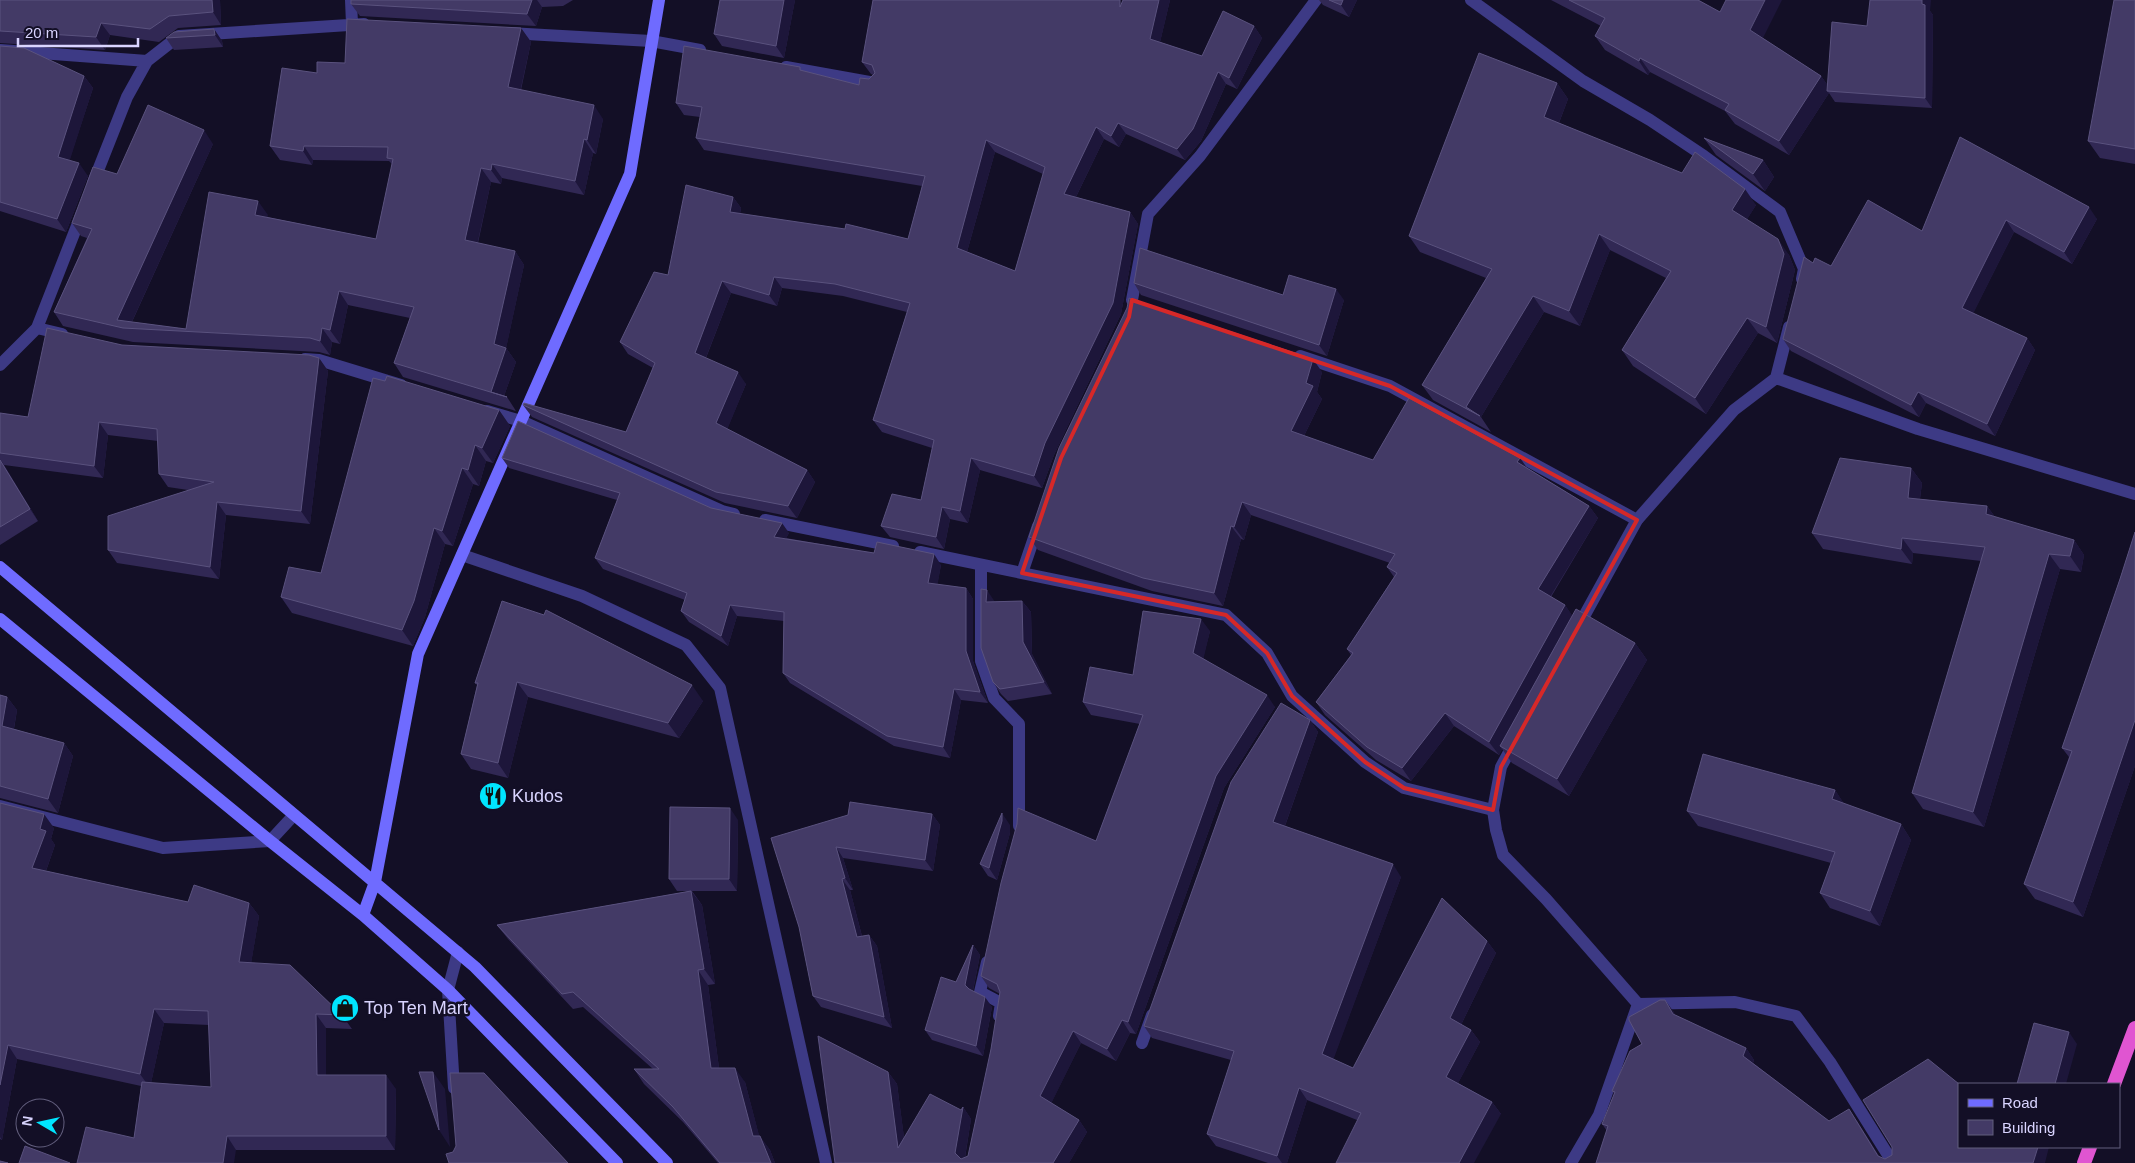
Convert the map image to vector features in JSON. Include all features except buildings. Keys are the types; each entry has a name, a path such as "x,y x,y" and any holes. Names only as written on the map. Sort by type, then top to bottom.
{"highway":[{"path":"2114,1083 2135,1028"},
{"path":"2084,1163 2090,1148"}],"main road":[{"path":"363,915 375,882 418,654 630,174 659,0"},
{"path":"0,567 475,967 666,1163"},
{"path":"0,620 363,915 448,990 617,1163"}],"street":[{"path":"351,0 352,24"},
{"path":"1135,304 1148,214 1200,156 1316,0"},
{"path":"1471,0 1583,81 1657,125 1704,156 1780,212 1804,269 1800,287"},
{"path":"0,365 38,328 126,97 147,61 179,36 352,24 379,25"},
{"path":"495,32 651,41 709,52"},
{"path":"0,50 147,61"},
{"path":"777,65 875,83"},
{"path":"1572,639 1637,520 1734,410 1776,378 1792,314"},
{"path":"38,328 75,337"},
{"path":"1288,352 1390,386 1637,520"},
{"path":"289,358 319,360 411,387"},
{"path":"1776,378 1918,429 2135,494"},
{"path":"475,407 521,421 722,511 1226,615 1267,653 1289,700 1365,762 1404,788 1493,810"},
{"path":"1022,573 1043,511"},
{"path":"462,554 582,596 686,645 720,688 826,1163"},
{"path":"981,564 981,661 994,698 1019,724 1018,834"},
{"path":"1520,733 1501,767 1493,810 1503,855 1546,899 1638,1004 1735,1002 1796,1016 1830,1062 1893,1163"},
{"path":"0,806 163,848 270,841 294,815"},
{"path":"990,947 980,992 1001,1003 996,1031"},
{"path":"454,1097 448,990 458,952"},
{"path":"1571,1163 1599,1114 1638,1004"},
{"path":"1142,1043 1155,1007"}],"highlighted area":[{"path":"1132,300 1390,386 1637,520 1501,767 1493,810 1404,788 1365,762 1292,696 1267,653 1226,615 1022,573 1061,458 1129,317"}],"place":[{"name":"Kudos","path":"493,796"},
{"name":"Top Ten Mart","path":"345,1008"}]}
